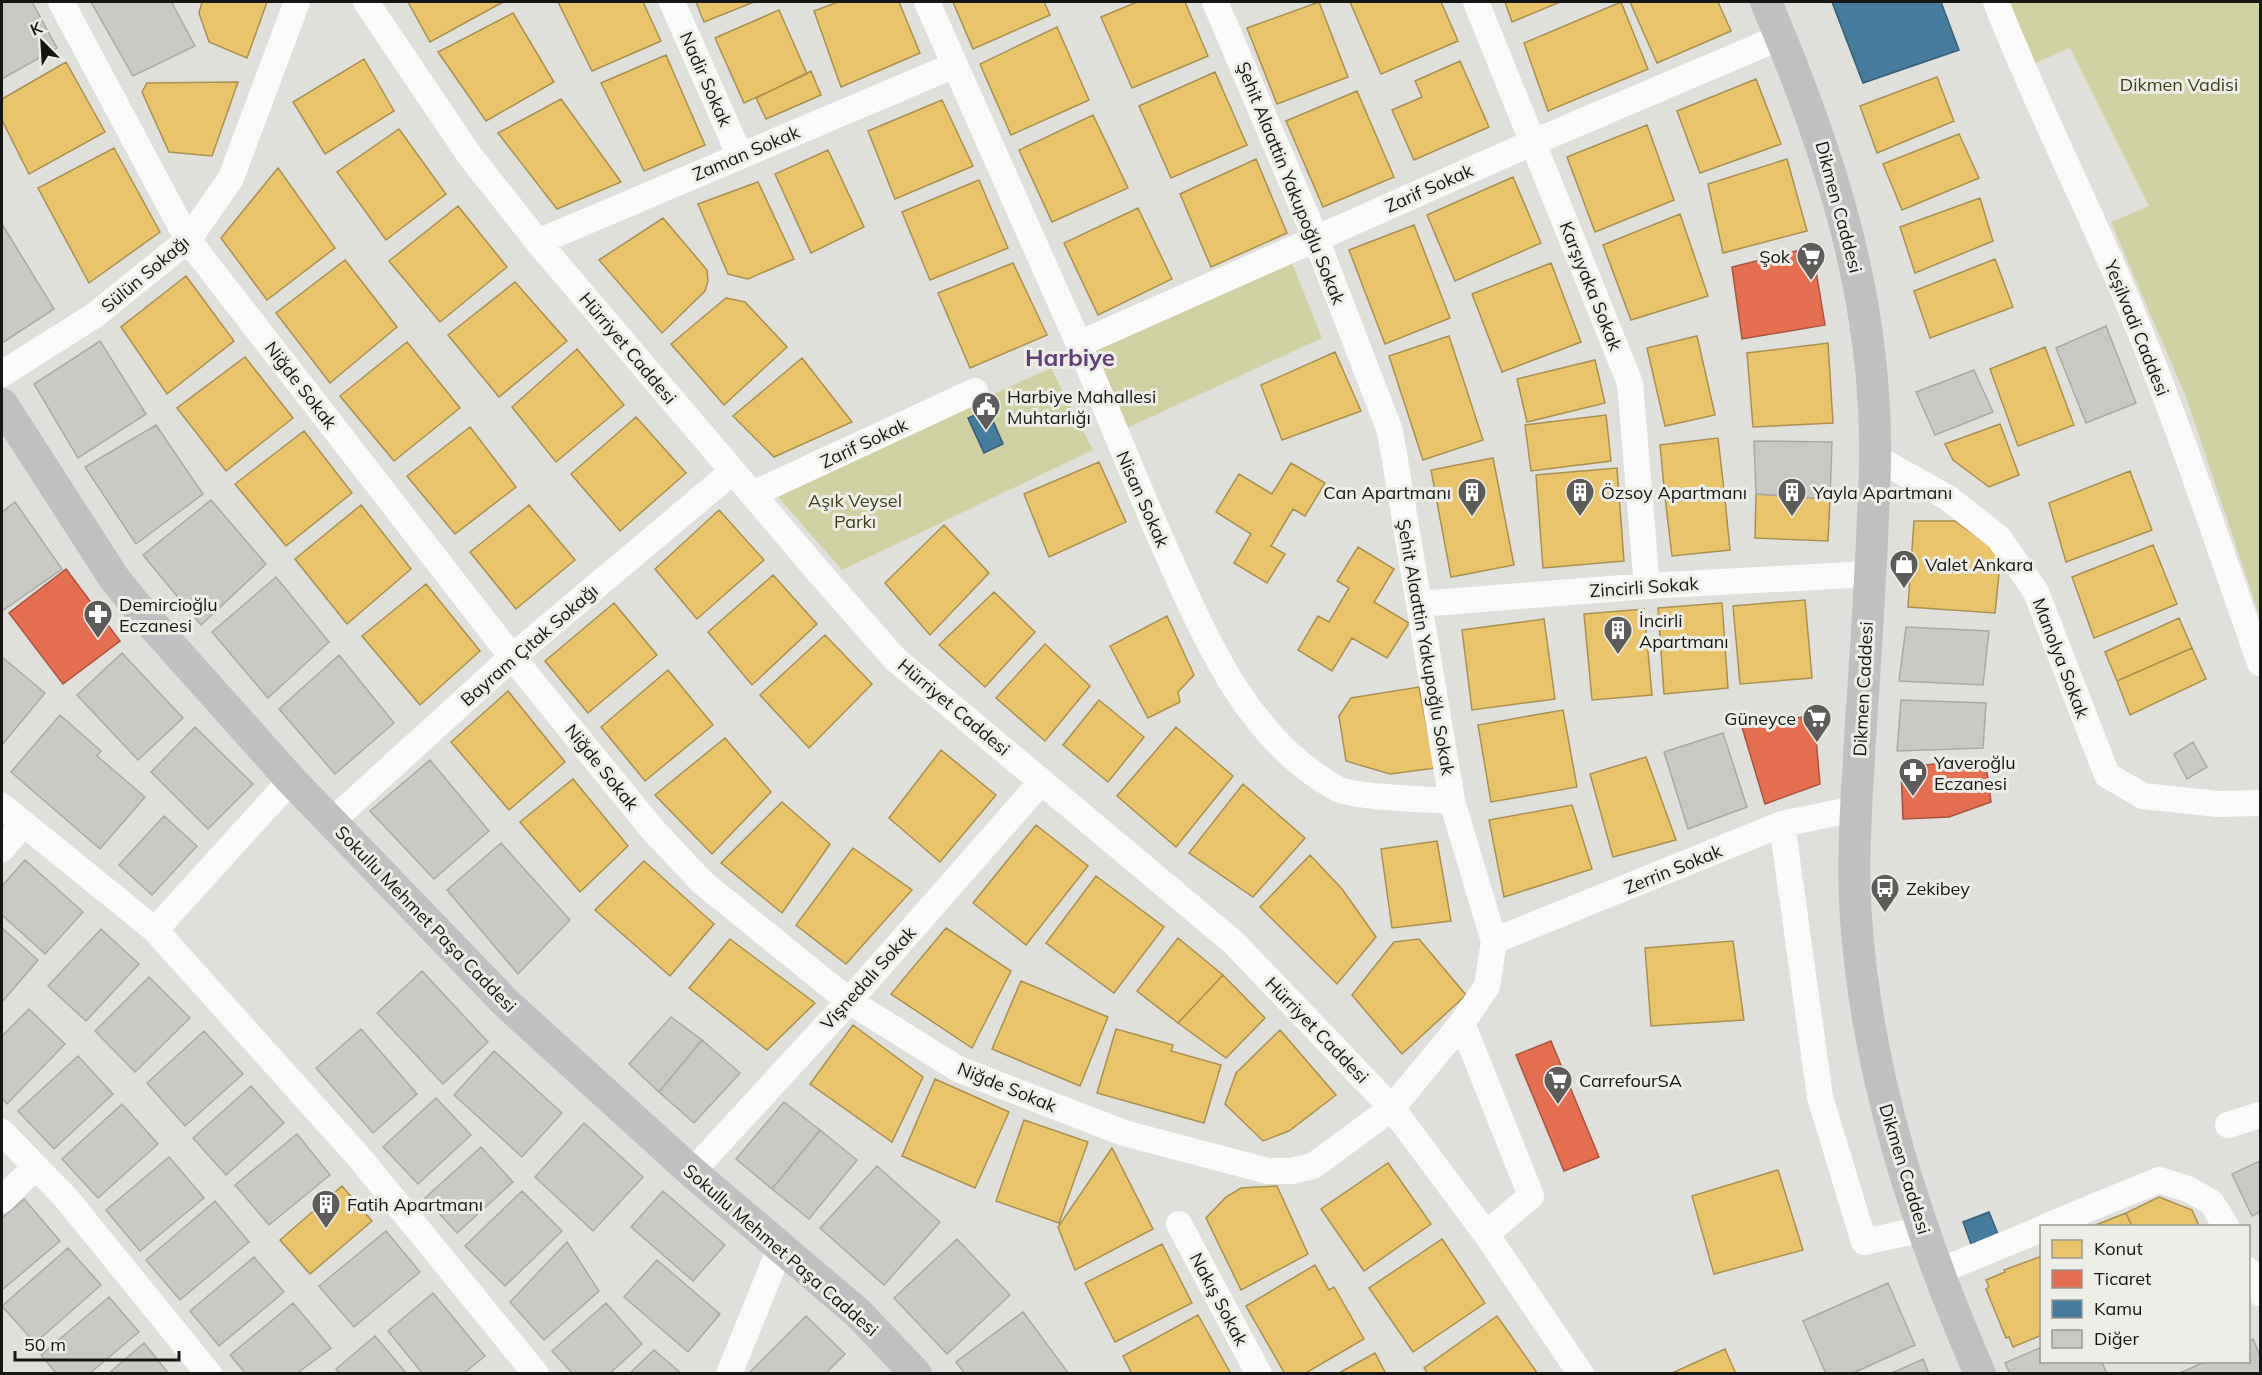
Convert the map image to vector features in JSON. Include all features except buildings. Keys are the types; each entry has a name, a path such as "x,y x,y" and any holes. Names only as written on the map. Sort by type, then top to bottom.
{"main road":[{"name":"Dikmen Caddesi","path":"1766,2 1818,130 1854,254 1871,378 1875,457 1856,809 1856,915 1869,1029 1881,1089 1923,1229 1937,1272 1980,1374"},
{"name":"Sokullu Mehmet Paşa Caddesi","path":"2,404 114,578 142,613 291,780 506,1003 692,1172 858,1312 916,1374"}],"street":[{"name":"Niğde Sokak","path":"61,2 189,240 512,657 653,830 696,876 849,1001 958,1069 1124,1133 1268,1170 1291,1171 1312,1166 1392,1108"},
{"name":"Sülün Sokağı","path":"2,374 95,315 189,240 231,178 297,2"},
{"name":"Hürriyet Caddesi","path":"366,2 470,156 538,242 732,472 895,659 1233,942 1392,1108 1486,1234 1581,1374"},
{"name":"Nadir Sokak","path":"672,2 740,156"},
{"name":"Nisan Sokak","path":"927,2 1079,344 1116,437 1226,678 1266,731 1301,764 1338,790 1452,801"},
{"name":"Şehit Alaattin Yakupoğlu Sokak","path":"1215,2 1316,239 1390,431 1452,801 1494,941 1487,986 1462,1023 1392,1108"},
{"name":"Karşıyaka Sokak","path":"1476,2 1630,383 1647,586"},
{"name":"Yeşilvadi Caddesi","path":"1996,2 2022,69 2122,288 2163,391 2260,663"},
{"name":"Zarif Sokak","path":"1079,344 1534,142 1781,37"},
{"name":"Zaman Sokak","path":"538,242 955,65"},
{"name":"Zarif Sokak","path":"753,494 975,391"},
{"name":"Manolya Sokak","path":"1875,457 1948,498 1999,538 2036,592 2107,774 2143,796 2218,804 2260,803"},
{"name":"Bayram Çıtak Sokağı","path":"331,822 512,657 732,472"},
{"name":"Zincirli Sokak","path":"1419,604 1647,586 1869,574"},
{"path":"155,930 291,780"},
{"name":"Vişnedalı Sokak","path":"692,1172 849,1001 1041,781"},
{"path":"2,806 155,930 359,1157 523,1369"},
{"name":"Zerrin Sokak","path":"1494,941 1782,824 1856,809"},
{"path":"2,849 23,824"},
{"path":"1782,824 1820,1097 1864,1242 1923,1229"},
{"path":"1462,1023 1531,1196 1486,1234"},
{"path":"2228,1125 2260,1114"},
{"path":"2,1132 66,1198 209,1374"},
{"path":"2,1200 35,1167"},
{"path":"2052,1225 2158,1180 2188,1189 2211,1202 2225,1225"},
{"name":"Nakış Sokak","path":"1179,1224 1258,1374"},
{"path":"1937,1272 2040,1230"},
{"path":"729,1374 781,1246"},
{"path":"2250,1274 2260,1293"}],"green space":[{"name":"Dikmen Vadisi","path":"1996,2 2260,2 2260,617 2186,397 2111,222 2149,206 2070,48 2022,69"},
{"path":"1289,255 1322,338 1127,428 1093,352"},
{"name":"Aşık Veysel Parkı","path":"1051,368 1093,450 842,570 778,497 786,488"}],"place":[{"name":"Şok","path":"1811,282"},
{"name":"Harbiye Mahallesi Muhtarlığı","path":"986,432"},
{"name":"Can Apartmanı","path":"1472,518"},
{"name":"Özsoy Apartmanı","path":"1580,518"},
{"name":"Yayla Apartmanı","path":"1792,518"},
{"name":"Valet Ankara","path":"1904,590"},
{"name":"Demircioğlu Eczanesi","path":"98,640"},
{"name":"İncirli Apartmanı","path":"1618,656"},
{"name":"Güneyce","path":"1817,744"},
{"name":"Yaveroğlu Eczanesi","path":"1913,798"},
{"name":"Zekibey","path":"1885,914"},
{"name":"CarrefourSA","path":"1558,1106"},
{"name":"Fatih Apartmanı","path":"326,1230"}],"district":[{"name":"Harbiye","path":"1070,357"}]}
